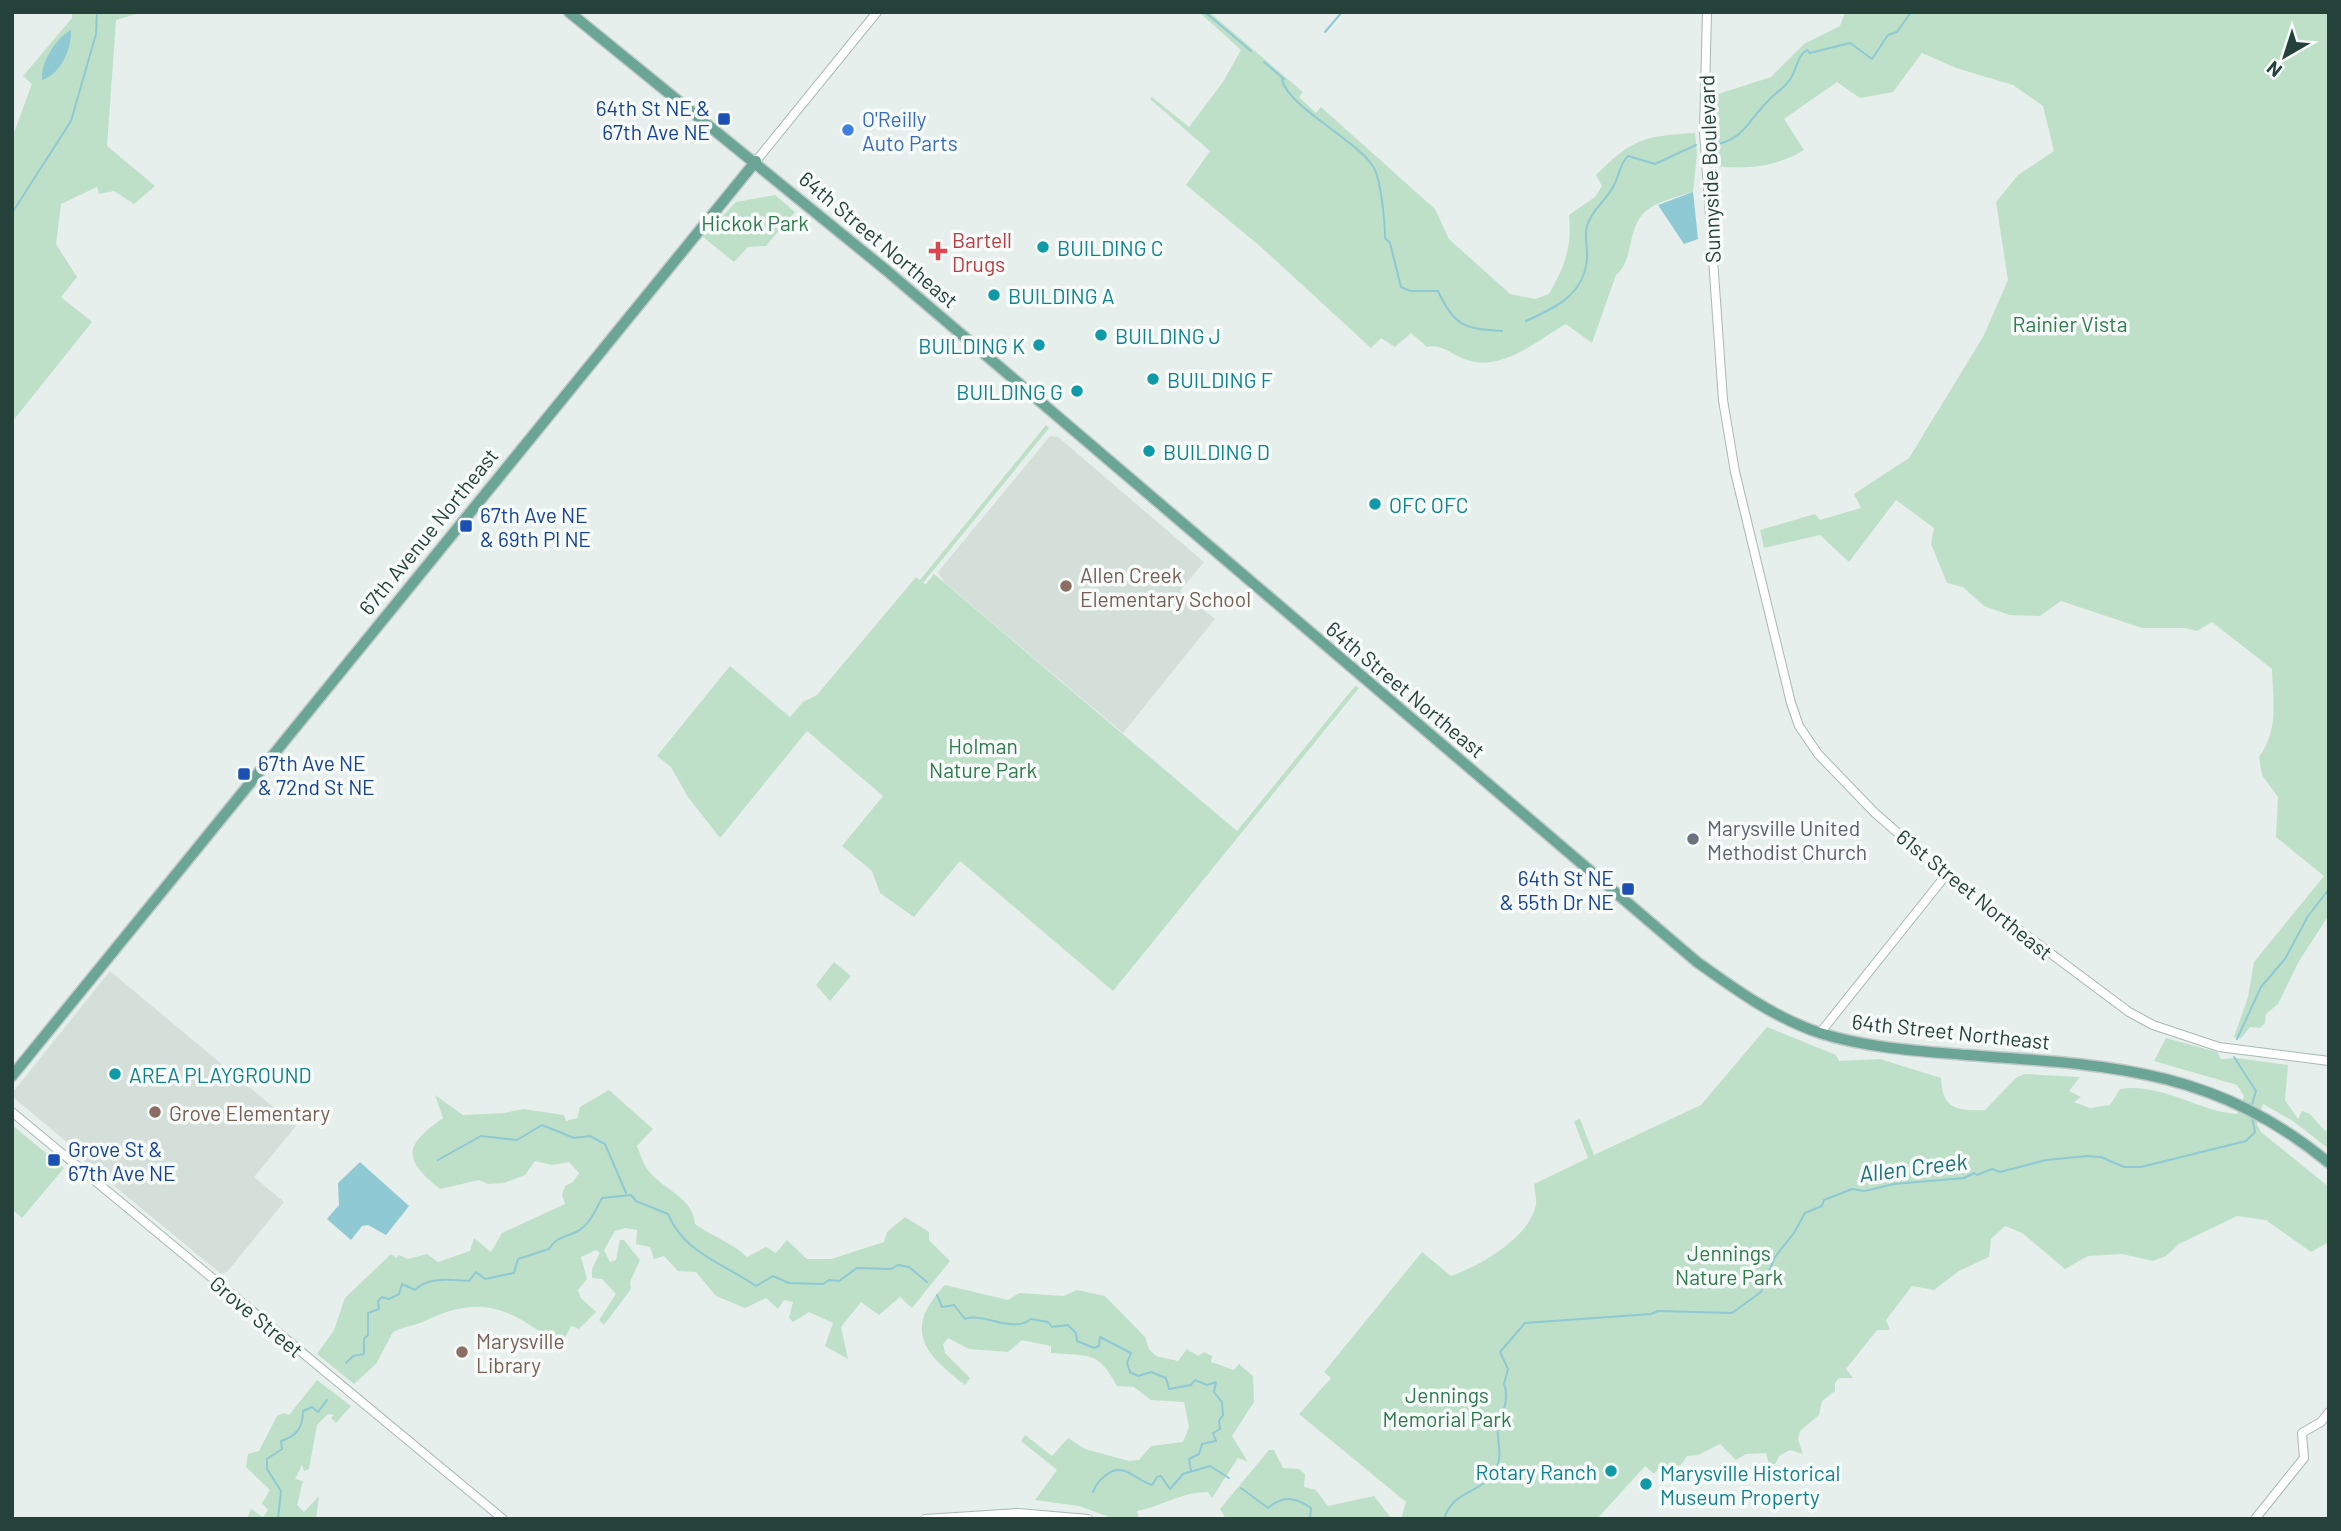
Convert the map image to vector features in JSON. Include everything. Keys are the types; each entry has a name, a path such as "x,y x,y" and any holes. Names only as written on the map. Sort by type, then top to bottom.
{"main road":[{"name":"64th Street Northeast","path":"569,12 756,161 1697,962 1778,1016 1820,1033 1872,1045 2135,1070 2178,1080 2264,1116 2329,1163"},
{"name":"67th Avenue Northeast","path":"12,1076 756,161"}],"street":[{"name":"67th Avenue Northeast","path":"756,161 877,12"},
{"name":"Sunnyside Boulevard","path":"1707,12 1704,132 1718,326"},
{"name":"61st Street Northeast","path":"1718,326 1728,436 1799,726 1818,754 1875,813 1946,875 2098,992 2153,1025 2218,1047 2329,1062"},
{"path":"1820,1033 1946,875"},
{"name":"Grove Street","path":"12,1112 503,1519"},
{"path":"2255,1519 2304,1458 2302,1433 2321,1422 2329,1412"},
{"path":"925,1519 1023,1513 1087,1519"}],"shaded area":[{"name":"Allen Creek Elementary School","path":"1050,436 1058,437 1204,562 1180,591 1215,619 1123,733 944,582 938,572"},
{"name":"Grove Elementary","path":"110,971 296,1126 254,1177 284,1202 227,1272 221,1274 66,1146 68,1143 15,1099 13,1092"}],"green space":[{"path":"72,12 143,12 116,20 107,146 155,186 134,204 114,191 99,194 97,187 61,204 56,244 77,277 61,297 92,322 12,422 12,138 32,84 23,76 72,18"},
{"path":"1199,12 1209,12 1303,92 1299,97 1316,113 1321,107 1435,209 1449,239 1510,294 1535,299 1549,294 1566,256 1569,215 1595,197 1602,186 1596,175 1630,146 1651,138 1695,133 1697,154 1693,192 1660,203 1642,215 1626,260 1616,275 1592,343 1566,324 1519,352 1494,362 1480,363 1442,348 1427,347 1411,333 1395,347 1381,338 1371,348 1261,247 1186,185 1210,151 1150,99 1152,97 1189,127 1223,82 1241,50"},
{"name":"Rainier Vista","path":"1845,12 2329,12 2329,915 2299,961 2278,1004 2266,1014 2265,1023 2260,1028 2250,1027 2241,1038 2234,1037 2248,997 2254,962 2324,876 2276,837 2278,797 2262,775 2259,757 2272,726 2272,669 2212,622 2197,631 2185,628 2142,628 2061,601 2040,616 2009,615 1984,606 1963,587 1947,583 1931,544 1934,528 1896,500 1849,562 1820,535 1764,548 1760,530 1815,514 1820,520 1861,508 1854,494 1909,458 1983,337 2008,280 1996,202 2018,175 2054,151 2043,106 2013,85 1956,68 1922,53 1893,92 1860,98 1837,82 1784,119 1804,150 1793,156 1760,166 1713,166 1715,95 1771,77 1804,44 1840,26"},
{"name":"Hickok Park","path":"775,195 795,212 766,246 748,247 734,262 703,237 736,202"},
{"name":"Holman Nature Park","path":"1046,425 1049,428 923,583 926,584 934,574 1237,831 1355,686 1359,688 1113,991 960,861 914,917 880,893 872,871 842,846 883,796 807,731 720,838 688,797 671,767 657,756 730,666 790,717 803,702 817,695 916,577 920,580"},
{"path":"834,962 851,976 830,1001 816,985"},
{"path":"1767,1027 1836,1055 1839,1061 1880,1059 1941,1078 1944,1096 1948,1102 1966,1110 1985,1110 2017,1077 2025,1074 2080,1077 2069,1091 2081,1097 2074,1102 2090,1108 2110,1105 2120,1089 2135,1088 2164,1093 2208,1108 2237,1114 2244,1096 2237,1085 2154,1061 2166,1038 2217,1052 2221,1059 2237,1058 2288,1065 2285,1100 2298,1119 2302,1111 2310,1114 2325,1131 2329,1129 2329,1149 2293,1121 2263,1104 2257,1124 2261,1132 2329,1187 2329,1242 2311,1252 2266,1220 2237,1216 2179,1244 2166,1256 2153,1261 2122,1254 2088,1256 2065,1269 2022,1233 2005,1226 1991,1239 1989,1257 1959,1271 1934,1290 1912,1286 1886,1320 1890,1330 1877,1330 1846,1369 1853,1378 1839,1378 1835,1383 1835,1391 1822,1401 1819,1415 1800,1431 1798,1439 1803,1454 1790,1450 1779,1456 1775,1464 1769,1464 1766,1453 1746,1454 1736,1460 1720,1444 1698,1455 1687,1456 1681,1465 1661,1467 1662,1472 1658,1469 1654,1474 1645,1466 1597,1519 1401,1519 1406,1502 1299,1414 1331,1378 1324,1372 1422,1252 1451,1276 1489,1258 1524,1229 1536,1205 1534,1184 1588,1158 1574,1121 1580,1119 1594,1155 1701,1105"},
{"path":"609,1090 653,1129 637,1146 652,1175 682,1199 693,1214 695,1224 747,1257 766,1247 776,1253 787,1240 807,1259 831,1259 884,1242 887,1232 905,1217 929,1232 929,1240 950,1261 912,1308 900,1297 879,1315 861,1302 841,1327 848,1359 825,1346 833,1323 809,1312 793,1322 789,1318 793,1302 784,1300 778,1309 766,1298 745,1308 716,1296 696,1272 678,1271 664,1256 654,1259 650,1247 636,1244 637,1230 625,1228 615,1231 604,1250 610,1262 616,1260 620,1240 624,1240 640,1260 630,1282 631,1289 604,1325 599,1320 616,1294 602,1279 592,1278 592,1269 600,1253 596,1250 581,1257 587,1279 578,1290 581,1298 596,1312 579,1329 571,1326 560,1347 513,1315 483,1307 467,1307 393,1332 376,1364 354,1384 317,1354 334,1330 345,1298 391,1254 396,1258 399,1255 408,1259 427,1254 438,1262 470,1251 474,1238 491,1252 502,1233 565,1204 562,1195 565,1186 573,1182 579,1173 569,1162 552,1165 535,1161 525,1175 504,1183 488,1184 479,1180 440,1189 419,1169 413,1152 421,1136 443,1118 435,1095 463,1115 523,1109 564,1115 566,1121 577,1118 580,1107"},
{"path":"12,1125 64,1168 22,1218 12,1209"},
{"path":"945,1285 1008,1300 1019,1293 1064,1296 1077,1290 1105,1296 1145,1337 1149,1349 1156,1356 1178,1361 1187,1349 1198,1356 1204,1352 1212,1356 1211,1362 1234,1370 1239,1364 1253,1376 1254,1402 1232,1436 1248,1462 1238,1458 1212,1498 1208,1492 1181,1497 1137,1511 1139,1519 1115,1519 1079,1506 1035,1500 1057,1470 1021,1441 1025,1435 1052,1456 1068,1438 1085,1449 1129,1461 1139,1460 1151,1446 1183,1442 1189,1427 1184,1402 1151,1400 1134,1387 1117,1386 1097,1360 1083,1355 1051,1353 1051,1346 1022,1340 1008,1352 969,1349 948,1338 943,1344 945,1353 970,1378 965,1385 938,1362 924,1340 924,1315"},
{"path":"317,1380 351,1406 336,1423 331,1418 334,1415 328,1414 317,1425 309,1469 304,1471 302,1465 295,1479 303,1481 297,1505 304,1512 319,1496 316,1519 247,1519 251,1509 263,1517 268,1510 262,1503 270,1490 246,1467 248,1454 259,1451 277,1416 284,1413 289,1415"},
{"path":"1269,1450 1274,1450 1283,1468 1299,1469 1305,1474 1304,1487 1316,1490 1328,1506 1374,1496 1392,1519 1226,1519 1220,1509"}],"water":[{"path":"71,30 70,45 64,60 55,72 42,80 50,52"},
{"path":"1693,192 1698,239 1684,244 1658,205"},
{"path":"360,1162 409,1206 386,1235 368,1225 362,1226 351,1240 327,1219 339,1205 338,1183"}],"waterway":[{"path":"12,213 71,121 96,34 97,12"},
{"path":"1205,12 1251,51"},
{"path":"1325,32 1342,12"},
{"path":"1712,145 1738,135 1788,82 1799,59 1807,50 1810,53 1850,43 1872,59 1888,35 1897,32 1911,12"},
{"path":"1264,62 1284,79"},
{"path":"1282,79 1296,101 1354,147 1374,168 1381,192 1385,238 1390,243 1401,287 1410,291 1438,291 1450,312 1462,323 1479,329 1502,331"},
{"path":"1526,321 1566,299 1580,282 1587,259 1587,226 1611,190 1628,156 1655,164 1696,145"},
{"name":"Allen Creek","path":"2237,1039 2261,987 2285,959 2308,916 2329,889"},
{"name":"Allen Creek","path":"2234,1057 2256,1091 2251,1108"},
{"name":"Allen Creek","path":"1444,1519 1455,1502 1485,1482 1497,1467 1498,1424 1505,1404 1504,1384 1508,1369 1500,1352 1525,1323 1651,1314 1658,1311 1732,1313 1761,1292 1775,1257 1794,1233 1805,1213 1822,1206 1824,1200 1852,1189 1865,1191 1894,1184 1964,1178 1992,1169 2000,1172 2046,1160 2087,1156 2101,1157 2124,1167 2141,1167 2246,1141 2255,1132 2252,1117"},
{"path":"438,1160 481,1136 517,1140 542,1125 574,1138 590,1136 605,1144 626,1193"},
{"path":"346,1363 353,1356 364,1354 364,1339 368,1335 368,1313 379,1309 378,1301 382,1297 389,1299 399,1294 402,1284 415,1290 433,1281 469,1281 476,1272 485,1279 514,1273 518,1259 549,1249 558,1239 582,1228 602,1198 631,1195 636,1201 668,1214 684,1239 694,1248 756,1286 773,1276 789,1283 823,1284 829,1280 839,1281 857,1268 891,1269 898,1265 909,1267 927,1282"},
{"path":"937,1295 942,1307 954,1305 965,1319 981,1318 1007,1324 1024,1323 1031,1319 1048,1322 1052,1327 1068,1325 1076,1333 1077,1341 1094,1348 1099,1346 1100,1337 1131,1353 1127,1363 1130,1372 1138,1376 1151,1372 1166,1378 1169,1389 1191,1385 1195,1380 1207,1385 1216,1382 1214,1392 1222,1402 1220,1429 1213,1433 1216,1441 1202,1444 1199,1454 1189,1459 1191,1471"},
{"path":"278,1519 281,1491 267,1469 267,1459 282,1449 281,1441 298,1430 303,1411 312,1407 318,1412 327,1400"},
{"name":"Allen Creek","path":"1093,1492 1104,1477 1118,1470 1152,1485 1157,1477 1161,1476 1170,1489 1183,1474 1210,1466 1229,1478"},
{"name":"Allen Creek","path":"1241,1488 1268,1508 1284,1499 1300,1502 1311,1508 1310,1519"}],"place":[{"name":"64th St NE & 67th Ave NE","path":"724,119"},
{"name":"O'Reilly Auto Parts","path":"848,130"},
{"name":"BUILDING C","path":"1043,247"},
{"name":"Bartell Drugs","path":"938,251"},
{"name":"BUILDING A","path":"994,295"},
{"name":"BUILDING J","path":"1101,335"},
{"name":"BUILDING K","path":"1039,345"},
{"name":"BUILDING F","path":"1153,379"},
{"name":"BUILDING G","path":"1077,391"},
{"name":"BUILDING D","path":"1149,451"},
{"name":"OFC OFC","path":"1375,504"},
{"name":"67th Ave NE & 69th Pl NE","path":"466,526"},
{"name":"Allen Creek Elementary School","path":"1066,586"},
{"name":"67th Ave NE & 72nd St NE","path":"244,774"},
{"name":"Marysville United Methodist Church","path":"1693,839"},
{"name":"64th St NE & 55th Dr NE","path":"1628,889"},
{"name":"AREA PLAYGROUND","path":"115,1074"},
{"name":"Grove Elementary","path":"155,1112"},
{"name":"Grove St & 67th Ave NE","path":"54,1160"},
{"name":"Marysville Library","path":"462,1352"},
{"name":"Rotary Ranch","path":"1611,1471"},
{"name":"Marysville Historical Museum Property","path":"1646,1484"}],"park label":[{"name":"Jennings Nature Park","path":"1729,1264"},
{"name":"Jennings Memorial Park","path":"1447,1406"}]}
